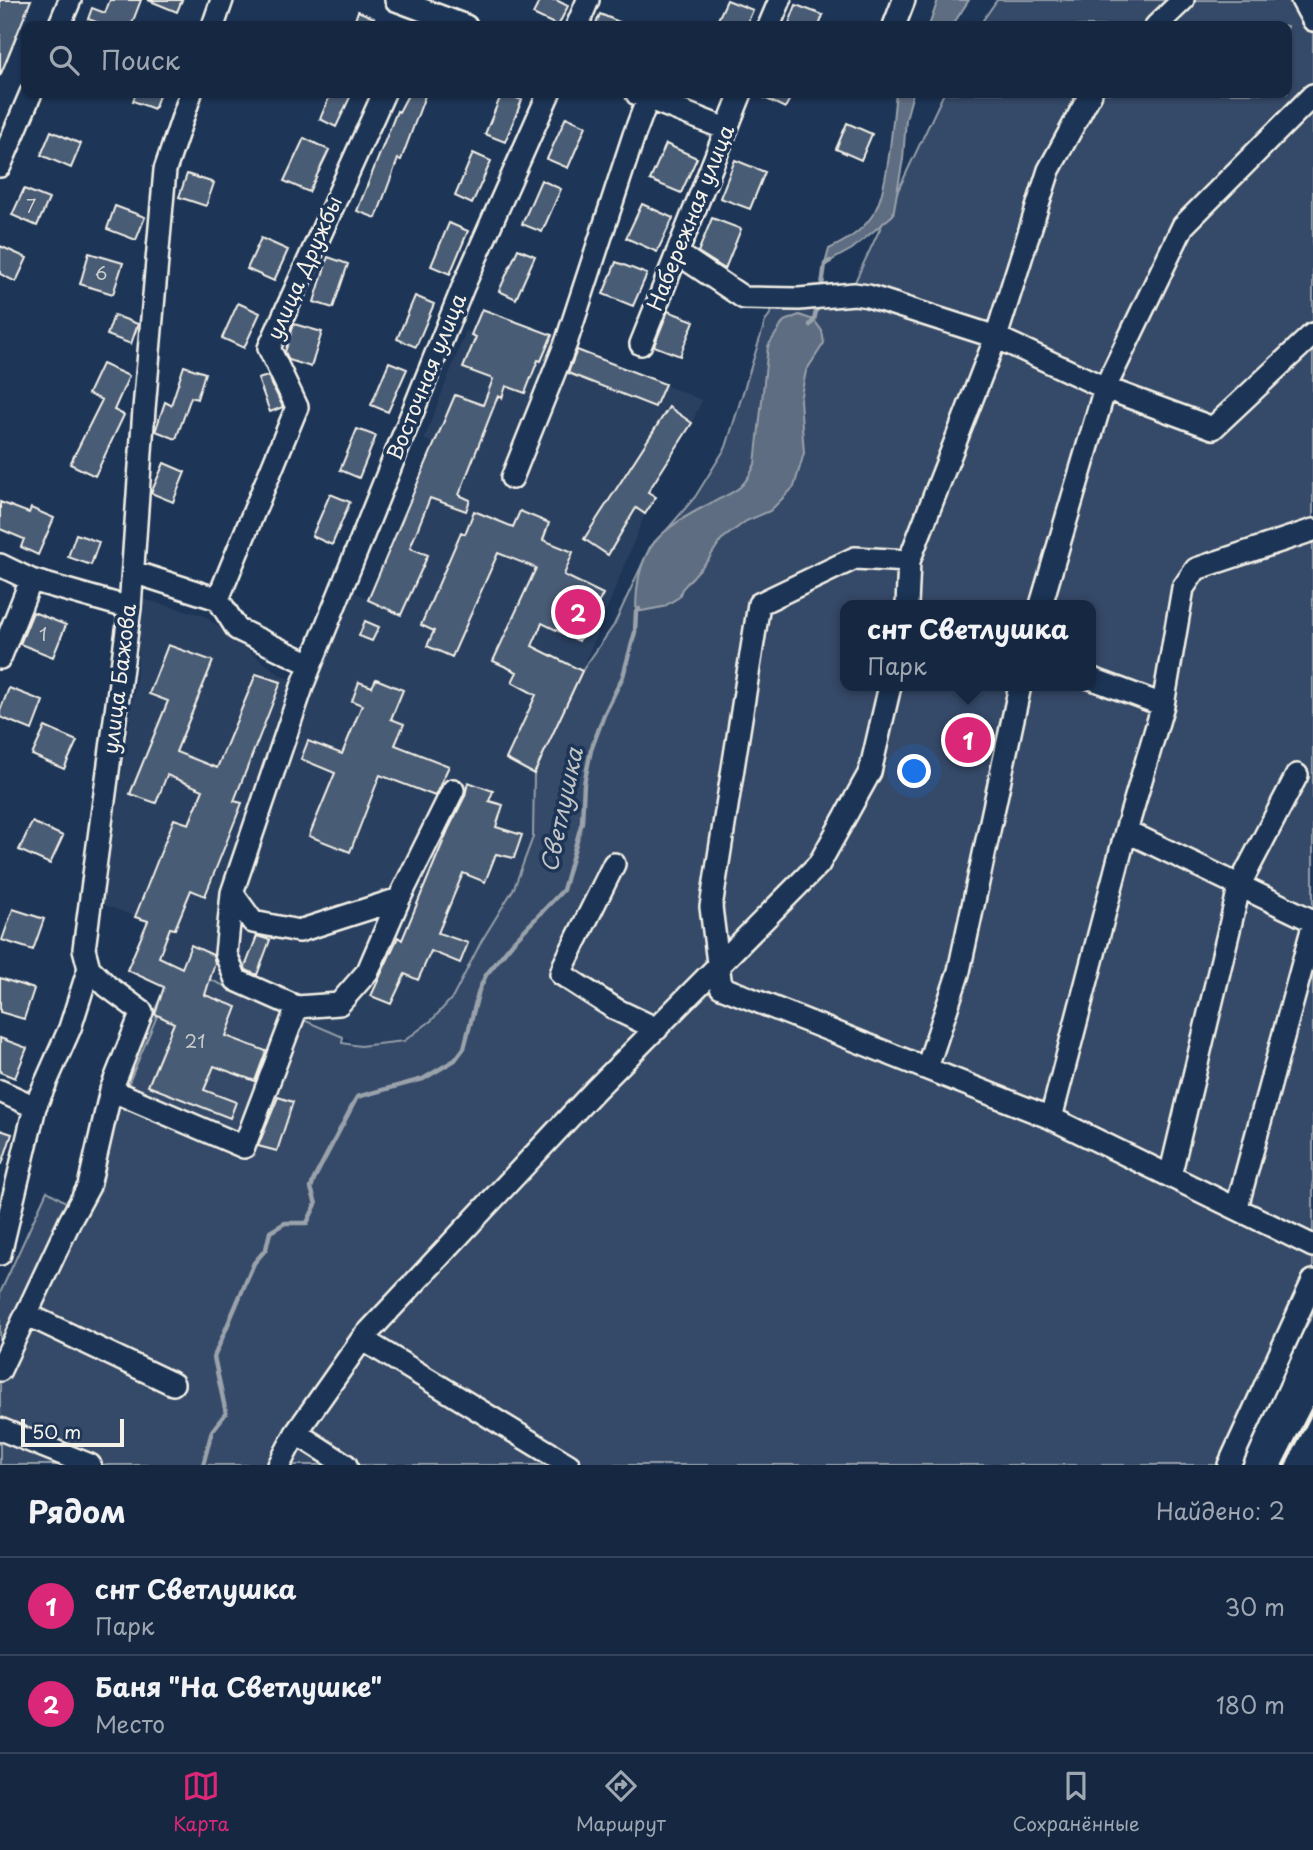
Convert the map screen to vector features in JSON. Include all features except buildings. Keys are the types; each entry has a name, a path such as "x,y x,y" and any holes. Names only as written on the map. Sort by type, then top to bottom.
{"street":[{"path":"61,21 70,0"},
{"path":"215,21 222,0"},
{"path":"396,0 418,18 436,21"},
{"path":"579,21 588,0"},
{"path":"771,21 780,0"},
{"path":"896,21 904,0"},
{"path":"1161,21 1183,0"},
{"path":"1302,0 1313,20"},
{"path":"1042,600 1105,388 1183,226 1313,95"},
{"path":"0,166 29,98"},
{"name":"улица Бажова","path":"0,1254 35,1107 70,1028 89,968 84,949 130,608 165,170 189,98"},
{"name":"улица Дружбы","path":"218,599 297,407 269,348 382,98"},
{"name":"Восточная улица","path":"297,1007 236,980 226,954 232,893 310,664 463,287 547,98"},
{"path":"512,478 570,331 634,135 641,98"},
{"path":"649,98 726,129"},
{"name":"Набережная улица","path":"641,344 739,98"},
{"path":"908,600 909,561 996,337 1049,170 1088,98"},
{"path":"677,253 744,298 800,299 854,294 868,296 996,337 1105,388 1213,428 1313,334"},
{"path":"1051,1118 1126,831 1163,705 1183,588 1196,569 1313,530"},
{"path":"909,561 855,558 759,604 711,907 721,987 1051,1118 1313,1246"},
{"path":"0,565 31,580 130,608"},
{"path":"133,572 218,599 237,629 310,664"},
{"path":"0,658 31,580"},
{"path":"1096,680 1163,705"},
{"path":"278,1465 296,1433 362,1339 595,1090 819,864 870,772 889,691"},
{"path":"927,1068 959,971 1019,691"},
{"path":"1170,1176 1240,884 1297,775"},
{"path":"111,1090 244,1147 297,1007 339,1004 368,971 399,899 453,790"},
{"path":"1126,831 1240,884 1313,923 1237,1207"},
{"path":"614,864 562,974 617,1010 657,1029"},
{"path":"232,893 253,922 299,931 399,899"},
{"path":"0,1370 89,1186 111,1090 142,1012 107,986 89,968"},
{"path":"0,1091 35,1107"},
{"path":"1229,1465 1313,1281"},
{"path":"26,1314 173,1384"},
{"path":"362,1339 569,1465"},
{"path":"0,1429 90,1465"},
{"path":"296,1433 346,1465"}],"shaded area":[{"path":"938,0 969,0 955,21 931,21"},
{"path":"997,0 1313,0 1313,1315 1222,1465 0,1465 0,1293 47,1191 76,1208 157,1016 153,1014 176,965 343,1037 342,1043 360,1046 404,1041 432,1020 453,997 481,942 514,888 533,837 534,774 582,671 614,625 651,545 695,497 726,447 765,322 773,309 844,305 942,98 1292,98 1292,21 982,21"},
{"path":"895,98 912,98 906,119 903,159 893,215 852,249 825,264 829,249 858,231 868,222 878,205 891,139"},
{"path":"482,309 552,335 576,349 702,400 692,423 648,492 656,497 645,514 582,671 534,774 533,837 514,888 481,942 453,997 432,1020 404,1042 360,1046 176,966 167,988 127,970 147,921 102,904 137,673 142,599 203,615 283,677 314,687 351,590 369,599 435,444 424,439 448,377 466,331 472,334"},
{"path":"799,315 814,320 822,331 824,343 806,371 800,400 804,453 794,487 770,511 746,521 721,540 708,560 682,589 679,597 663,607 636,612 640,571 654,543 678,522 739,488 751,472 755,464 768,346 784,321"}],"waterway":[{"name":"Светлушка","path":"821,292 825,264 830,261"},
{"name":"Светлушка","path":"810,325 818,303"},
{"name":"Светлушка","path":"203,1465 212,1431 226,1413 214,1357 254,1263 266,1249 270,1232 285,1223 307,1223 316,1204 311,1188 314,1179 357,1097 423,1079 455,1060 464,1048 479,990 486,975 513,942 563,890 582,822 584,784 591,750 623,676 635,632 636,612 639,609"}],"railway":[{"path":"1284,1465 1313,1408"}],"place":[{"name":"Баня \"На Светлушке\"","path":"578,612"},
{"name":"снт Светлушка","path":"968,740"}]}
